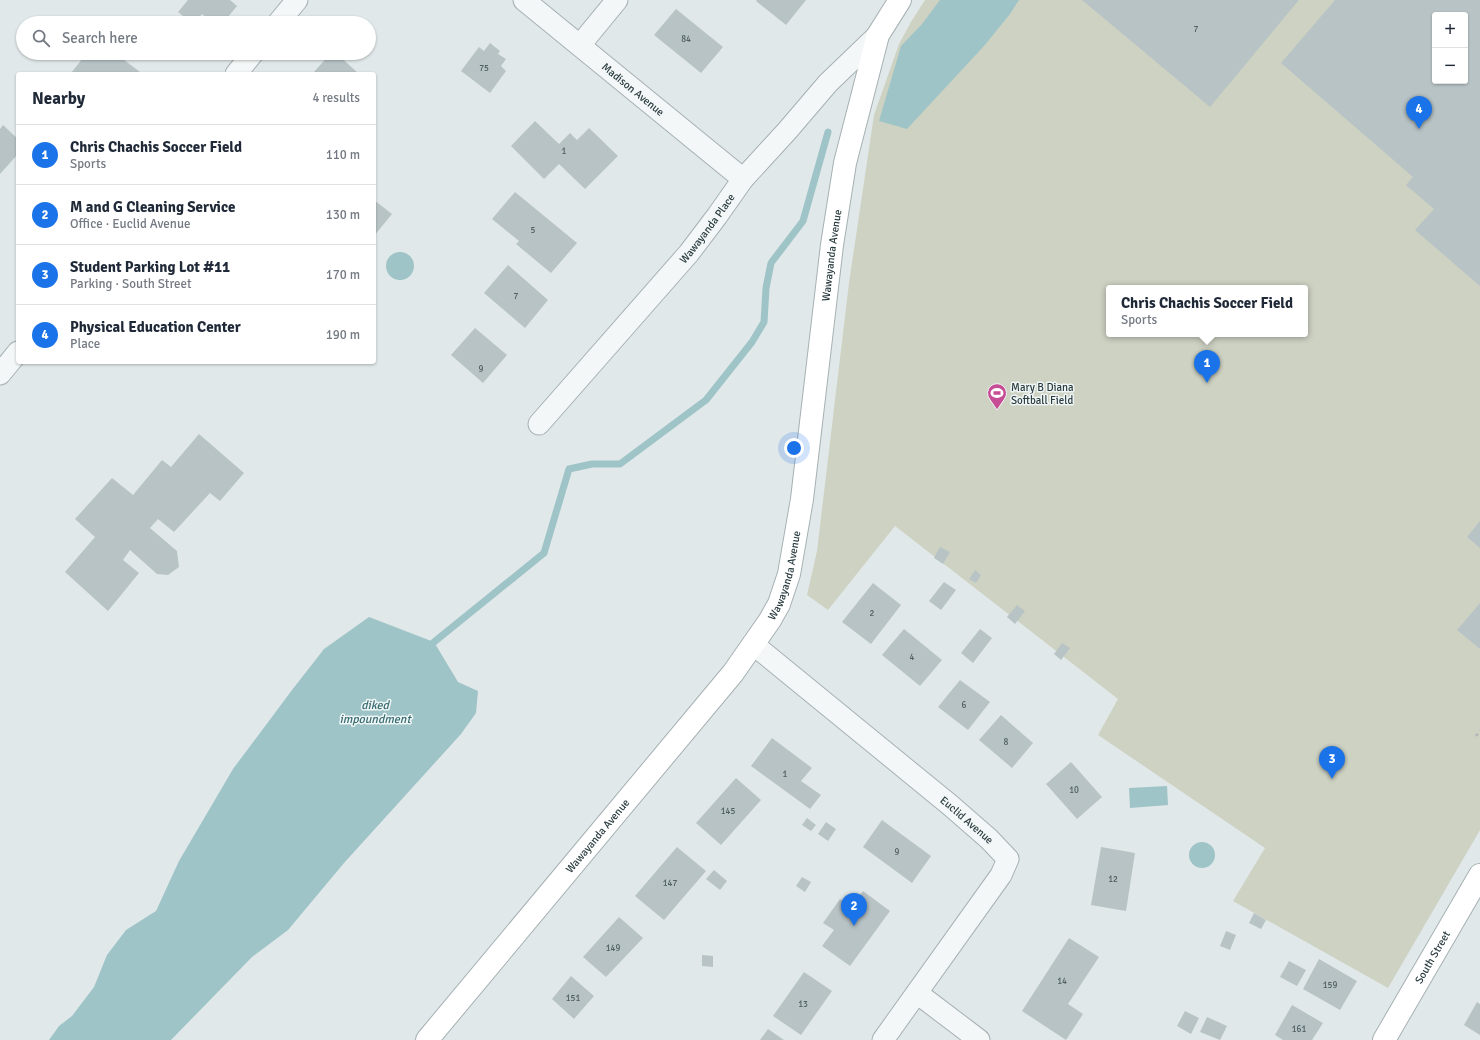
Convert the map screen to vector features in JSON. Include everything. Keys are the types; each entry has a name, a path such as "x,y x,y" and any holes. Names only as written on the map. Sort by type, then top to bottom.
{"street":[{"path":"284,16 297,0"},
{"name":"Madison Avenue","path":"524,0 742,179"},
{"path":"580,45 618,0"},
{"name":"Wawayanda Avenue","path":"427,1040 733,673 770,620 779,604 792,565 802,499 832,245 845,163 878,35 900,0"},
{"name":"Wawayanda Place","path":"539,424 689,253 717,216 742,179 828,83 878,35"},
{"path":"238,72 247,60"},
{"path":"0,374 16,354"},
{"name":"Euclid Avenue","path":"753,644 950,805 989,839 1008,859 1001,875 883,1040"},
{"name":"South Street","path":"1384,1040 1480,875"},
{"path":"916,993 979,1040"}],"path":[{"path":"1476,736 1480,731"}],"green space":[{"path":"925,0 1480,0 1480,830 1388,988 1233,901 1265,848 1098,735 1118,699 895,526 828,610 807,595 817,551 849,283 874,115 899,44"}],"water":[{"path":"940,0 1019,0 1010,14 984,46 907,129 879,121 901,46 922,24"},
{"path":"400,252 410,256 414,266 410,276 400,280 390,276 386,266 390,256"},
{"name":"diked impoundment","path":"369,617 434,642 458,682 478,691 476,713 461,734 344,863 288,930 252,957 171,1040 49,1040 59,1026 72,1016 94,987 107,955 126,930 156,911 179,861 233,769 292,690 324,649"},
{"path":"1167,786 1168,805 1130,808 1129,788"},
{"path":"1202,842 1211,846 1215,855 1211,864 1202,868 1193,864 1189,855 1193,846"}],"building":[{"path":"188,0 230,0 237,6 229,16 204,16 202,14 200,16 183,16 178,12"},
{"path":"806,0 786,25 756,1"},
{"path":"1082,0 1299,0 1210,107"},
{"path":"1335,0 1480,0 1480,286 1415,230 1434,209 1406,185 1413,177 1281,63"},
{"path":"676,9 723,47 701,73 654,35"},
{"path":"490,43 500,51 498,54 506,59 501,66 506,71 490,93 461,71 479,47 484,51"},
{"path":"81,60 124,60 140,72 72,72"},
{"path":"325,60 344,60 357,72 314,72"},
{"path":"535,121 559,144 570,133 577,140 589,128 618,156 585,189 559,164 544,179 511,146"},
{"path":"3,125 16,137 16,156 0,174 0,129"},
{"path":"515,192 577,243 551,273 516,244 519,241 492,219"},
{"path":"376,202 392,214 376,234"},
{"path":"508,265 548,300 525,328 484,293"},
{"path":"475,328 507,355 483,383 451,355"},
{"path":"199,434 244,473 220,501 210,493 174,532 158,519 150,528 177,551 179,567 168,575 157,574 130,550 123,560 139,573 108,611 65,572 95,537 75,519 112,478 133,495 162,460 171,467"},
{"path":"1480,521 1480,548 1467,537"},
{"path":"940,547 950,552 943,564 934,558"},
{"path":"975,570 981,575 976,583 969,579"},
{"path":"944,582 956,590 941,610 929,601"},
{"path":"873,583 901,605 871,644 842,622"},
{"path":"1480,603 1480,649 1457,630"},
{"path":"1017,605 1025,611 1015,624 1007,617"},
{"path":"904,629 942,660 920,686 882,655"},
{"path":"980,629 992,638 973,663 961,653"},
{"path":"1062,643 1070,648 1061,660 1054,654"},
{"path":"960,680 990,702 968,730 938,707"},
{"path":"1001,715 1033,743 1012,768 979,740"},
{"path":"772,738 812,768 801,781 821,795 810,809 751,766"},
{"path":"1071,762 1102,797 1077,819 1046,784"},
{"path":"736,778 761,800 721,845 696,823"},
{"path":"807,818 816,825 811,831 802,825"},
{"path":"882,820 931,856 912,883 863,847"},
{"path":"826,822 836,829 828,841 818,834"},
{"path":"677,847 706,871 664,920 635,896"},
{"path":"1101,847 1135,853 1126,911 1091,905"},
{"path":"714,870 727,881 720,890 706,879"},
{"path":"802,877 811,882 805,892 796,886"},
{"path":"863,891 890,911 850,966 822,946 834,930 823,923 840,899 851,907"},
{"path":"1254,913 1266,920 1261,929 1249,923"},
{"path":"619,917 643,938 606,977 583,957"},
{"path":"1226,931 1236,935 1230,950 1220,946"},
{"path":"1069,938 1099,957 1068,1004 1083,1014 1066,1040 1022,1011"},
{"path":"702,955 713,956 713,967 702,966"},
{"path":"1319,959 1357,981 1340,1010 1303,989"},
{"path":"1289,961 1306,970 1297,986 1280,977"},
{"path":"804,972 832,991 801,1035 773,1016"},
{"path":"571,976 594,996 574,1019 552,999"},
{"path":"1477,1002 1480,1004 1480,1035 1464,1025"},
{"path":"1292,1005 1323,1023 1312,1040 1283,1040 1275,1035"},
{"path":"1185,1011 1199,1018 1191,1034 1177,1026"},
{"path":"1207,1017 1227,1026 1220,1040 1200,1032"},
{"path":"768,1029 784,1040 760,1040"}],"waterway":[{"path":"434,642 544,553 569,469 592,464 620,464 706,400 752,342 764,322 766,288 771,263 803,221 828,132"}],"place":[{"name":"Physical Education Center","path":"1419,129"},
{"name":"Chris Chachis Soccer Field","path":"1207,383"},
{"name":"Mary B Diana Softball Field","path":"997,410"},
{"name":"Student Parking Lot #11","path":"1332,779"},
{"name":"M and G Cleaning Service","path":"854,926"}]}
